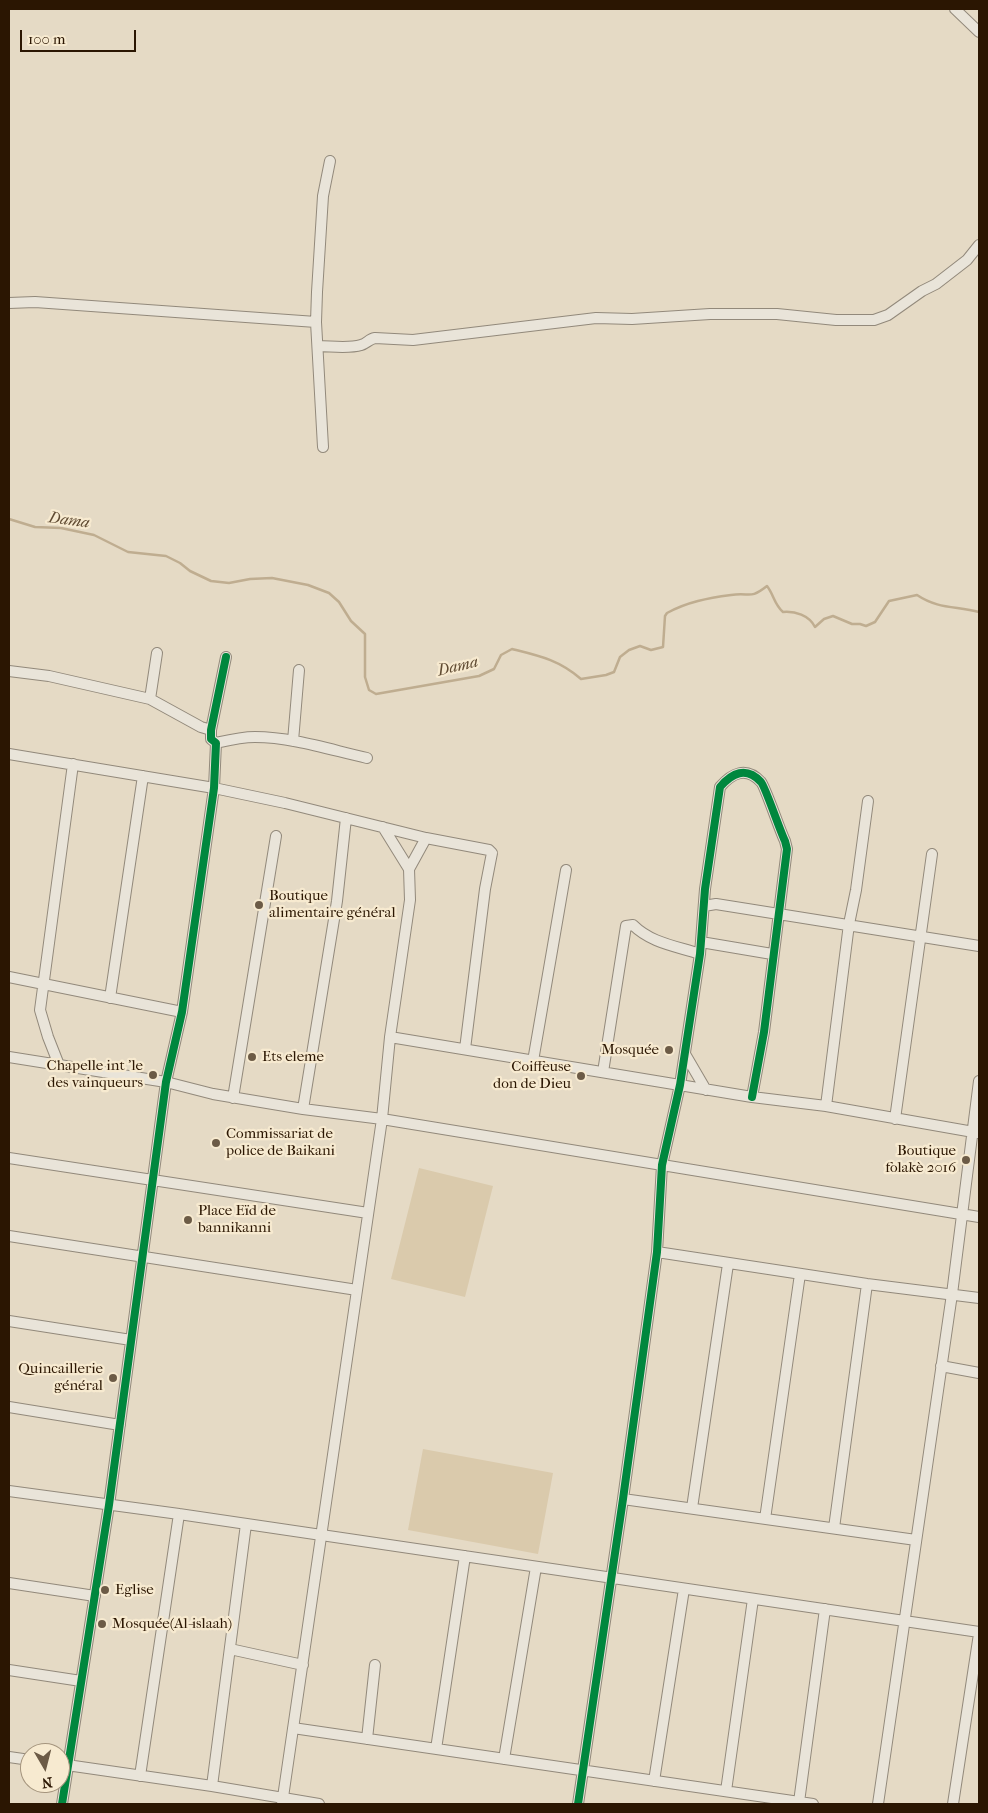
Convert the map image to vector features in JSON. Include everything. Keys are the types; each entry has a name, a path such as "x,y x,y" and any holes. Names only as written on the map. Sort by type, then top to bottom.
{"street":[{"path":"955,9 979,32"},
{"path":"323,447 316,322 323,196 330,161"},
{"path":"318,346 354,346 362,345 375,338 413,340 596,318 632,319 710,314 777,314 836,320 874,320 888,315 922,291 936,284 967,260 979,245"},
{"path":"9,303 35,302 316,322"},
{"path":"150,699 157,653"},
{"path":"226,657 211,739 216,742 235,738 257,737 293,741 367,758"},
{"path":"293,741 299,670"},
{"path":"9,671 48,676 150,699 201,727 212,730"},
{"path":"68,1743 81,1681 109,1505 166,1082 182,1012 214,788 216,742"},
{"path":"9,754 214,788 285,802 426,838 489,850 492,853 465,1049"},
{"path":"59,1065 40,1010 73,764"},
{"path":"578,1804 612,1578 657,1252 662,1164 685,1054 700,954 705,889 720,787 729,777 738,773 748,773 762,782 787,849 772,954 764,1032 752,1097"},
{"path":"110,998 144,776"},
{"path":"826,1106 849,924 856,890 868,801"},
{"path":"303,1109 337,901 346,818"},
{"path":"282,1801 382,1119 390,1036 410,900 409,869 383,827"},
{"path":"233,1098 276,836"},
{"path":"409,869 426,838"},
{"path":"896,1118 932,854"},
{"path":"533,1060 566,870"},
{"path":"704,906 716,904 979,946"},
{"path":"603,1072 626,926 633,925 642,934 656,941 700,954"},
{"path":"701,942 772,954"},
{"path":"9,977 182,1012"},
{"path":"390,1036 706,1090 826,1106 976,1133"},
{"path":"685,1054 706,1090"},
{"path":"9,1057 166,1082 233,1098 382,1119 979,1217"},
{"path":"878,1804 962,1214 976,1133 979,1081"},
{"path":"9,1158 368,1213"},
{"path":"9,1236 357,1290"},
{"path":"657,1252 867,1284 979,1298"},
{"path":"692,1508 728,1264"},
{"path":"765,1519 800,1274"},
{"path":"834,1528 867,1284"},
{"path":"9,1321 131,1340"},
{"path":"941,1366 979,1373"},
{"path":"9,1407 120,1425"},
{"path":"9,1491 179,1514 979,1633 954,1804"},
{"path":"623,1500 916,1540"},
{"path":"140,1776 179,1514"},
{"path":"212,1786 246,1524"},
{"path":"436,1749 465,1556"},
{"path":"504,1759 536,1567"},
{"path":"9,1583 95,1596"},
{"path":"654,1781 684,1589"},
{"path":"726,1792 753,1599"},
{"path":"799,1802 825,1610"},
{"path":"230,1650 303,1665"},
{"path":"367,1739 375,1665"},
{"path":"9,1670 81,1681"},
{"path":"293,1728 813,1804"},
{"path":"70,1766 212,1786 282,1801 318,1804"}],"shaded area":[{"path":"419,1168 493,1186 465,1297 391,1279"},
{"path":"423,1449 553,1473 538,1554 408,1530"}],"waterway":[{"name":"Dama","path":"9,519 35,527 61,528 94,535 128,552 166,556 211,581 229,583 250,579 272,578 308,585 329,593 339,602 351,621 365,634 365,677 369,690 376,694 479,676 494,669 501,655 512,649 557,663 581,679 606,675 614,672 620,657 629,650 640,646 651,650 663,647 665,616 667,613 690,603 706,599 738,594 750,595 757,593 767,586 783,612 801,615 809,619 815,627 824,619 833,616 852,624 866,626 875,622 889,601 917,595 932,603 979,612"}],"cycle path":[{"path":"62,1804 109,1505 166,1082 182,1012 214,788 216,743 211,739 211,730 226,657"},
{"path":"578,1804 657,1252 662,1165 680,1085 700,954 705,889 720,787 729,778 739,773 750,774 763,785 787,849 764,1032 752,1097"}],"place":[{"name":"Boutique alimentaire général","path":"259,905"},
{"name":"Mosquée","path":"669,1050"},
{"name":"Ets eleme","path":"252,1057"},
{"name":"Chapelle int 'le des vainqueurs","path":"153,1075"},
{"name":"Coiffeuse don de Dieu","path":"581,1076"},
{"name":"Commissariat de police de Baikani","path":"216,1143"},
{"name":"Boutique folakè 2016","path":"966,1160"},
{"name":"Place Eïd de bannikanni","path":"188,1220"},
{"name":"Quincaillerie général","path":"113,1378"},
{"name":"Eglise","path":"105,1590"},
{"name":"Mosquée(Al-islaah)","path":"102,1624"}]}
